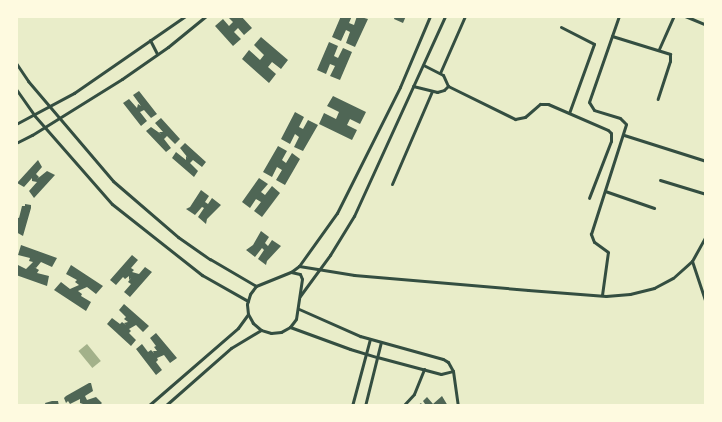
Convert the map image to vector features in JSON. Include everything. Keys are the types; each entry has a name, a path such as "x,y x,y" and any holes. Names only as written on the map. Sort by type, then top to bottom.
{"street":[{"path":"16,124 74,93 184,16"},
{"path":"16,142 59,118 158,54 206,16"},
{"path":"291,272 296,272 302,276 299,309 296,319 290,327 281,332 271,333 261,330 253,323 248,314 248,301 256,286 291,272 299,266 337,213 400,87 430,16"},
{"path":"300,296 319,271 354,216 445,16"},
{"path":"440,73 465,16"},
{"path":"602,295 608,252 594,242 591,234 624,135 625,121 594,110 589,102 619,16"},
{"path":"659,49 674,16"},
{"path":"685,16 706,25"},
{"path":"561,26 594,44 569,113"},
{"path":"612,36 659,49 671,56 658,99"},
{"path":"150,40 158,54"},
{"path":"16,63 49,106 114,181 143,208 210,259 256,286"},
{"path":"423,65 445,77 448,86 514,119 525,116 540,104 548,104 608,130 611,133 611,141 589,198"},
{"path":"413,86 440,92 448,86"},
{"path":"16,89 44,127 112,204 202,275 248,301"},
{"path":"392,184 432,91"},
{"path":"624,135 706,161"},
{"path":"660,180 706,194"},
{"path":"605,191 654,208"},
{"path":"299,266 319,271 602,295 630,294 654,288 673,278 692,261 706,236"},
{"path":"692,261 706,303"},
{"path":"299,309 370,339 448,362 453,371 458,406"},
{"path":"148,406 238,328 248,314"},
{"path":"290,327 366,354 424,370 445,374 453,371"},
{"path":"166,406 231,348 261,330"},
{"path":"352,406 370,339"},
{"path":"365,406 381,342"},
{"path":"403,406 414,394 424,370"}],"shaded area":[{"path":"87,344 101,361 92,368 78,351"}],"building":[{"path":"227,16 241,16 252,28 244,35 238,28 234,32 241,39 233,46 215,26 223,19 229,26 233,22"},
{"path":"341,16 352,16 349,23 354,25 357,16 368,19 355,47 346,43 350,32 346,30 341,41 332,37"},
{"path":"395,16 406,16 403,23 394,19"},
{"path":"261,37 288,60 281,69 272,62 268,67 276,74 269,83 242,59 249,50 260,60 264,55 254,45"},
{"path":"329,42 338,46 334,56 338,58 343,48 352,52 340,80 330,76 335,66 330,64 326,74 317,70"},
{"path":"139,91 157,114 151,118 144,110 140,112 147,121 141,126 123,103 129,99 137,108 138,104 141,106 133,95"},
{"path":"333,96 366,112 360,124 350,119 347,125 357,130 352,140 319,124 324,113 336,119 339,112 327,106"},
{"path":"295,112 304,117 299,127 303,129 308,120 318,125 303,151 294,147 299,137 295,134 290,144 281,139"},
{"path":"161,118 180,139 175,144 167,136 164,139 171,148 166,152 146,131 151,127 161,134 159,132 163,132 155,123"},
{"path":"185,143 206,162 202,167 193,160 190,163 198,171 194,177 172,158 176,152 186,160 186,156 188,158 180,148"},
{"path":"278,146 287,151 282,160 286,163 292,153 300,159 285,185 276,180 282,170 277,167 272,177 263,172"},
{"path":"38,160 42,167 36,174 39,177 37,179 47,171 55,175 34,198 29,191 37,182 32,181 32,178 24,187 17,183"},
{"path":"259,178 268,184 261,192 265,195 272,186 280,193 262,217 254,211 261,202 256,199 250,208 242,202"},
{"path":"201,190 209,196 205,202 208,204 212,198 221,205 207,219 206,224 198,217 204,208 202,207 195,215 186,209 190,207"},
{"path":"25,204 31,205 31,208 23,236 16,232 16,217 19,218 22,206 25,206"},
{"path":"261,231 269,237 265,243 268,246 272,240 281,246 267,261 266,265 258,259 264,250 262,248 255,257 246,250 253,245"},
{"path":"21,245 57,258 52,267 41,262 36,268 34,267 39,270 37,273 49,276 47,286 16,275 16,264 26,269 33,262 29,261 30,258 18,255"},
{"path":"132,255 138,260 131,268 134,270 132,272 139,274 145,267 152,272 130,297 124,292 131,284 128,282 131,278 129,280 129,276 125,279 123,277 116,285 110,280"},
{"path":"71,265 103,286 96,294 87,287 78,291 82,294 81,296 91,302 86,311 54,290 61,282 70,289 79,285 75,282 77,280 66,274"},
{"path":"124,304 149,326 143,332 136,325 129,329 131,331 129,333 136,340 131,346 107,324 112,318 120,324 122,322 126,325 124,323 128,322 124,319 126,317 119,310"},
{"path":"156,333 177,358 170,363 164,355 157,358 156,362 162,370 156,375 136,349 142,344 148,352 151,350 154,353 153,351 157,351 150,338"},
{"path":"91,383 93,391 85,396 87,400 96,397 102,403 100,405 79,406 83,404 80,403 80,399 70,404 68,401 66,403 64,398"},
{"path":"442,396 448,406 423,406 425,404 423,401 427,397 433,404"},
{"path":"58,401 59,406 46,406 45,403"}]}
